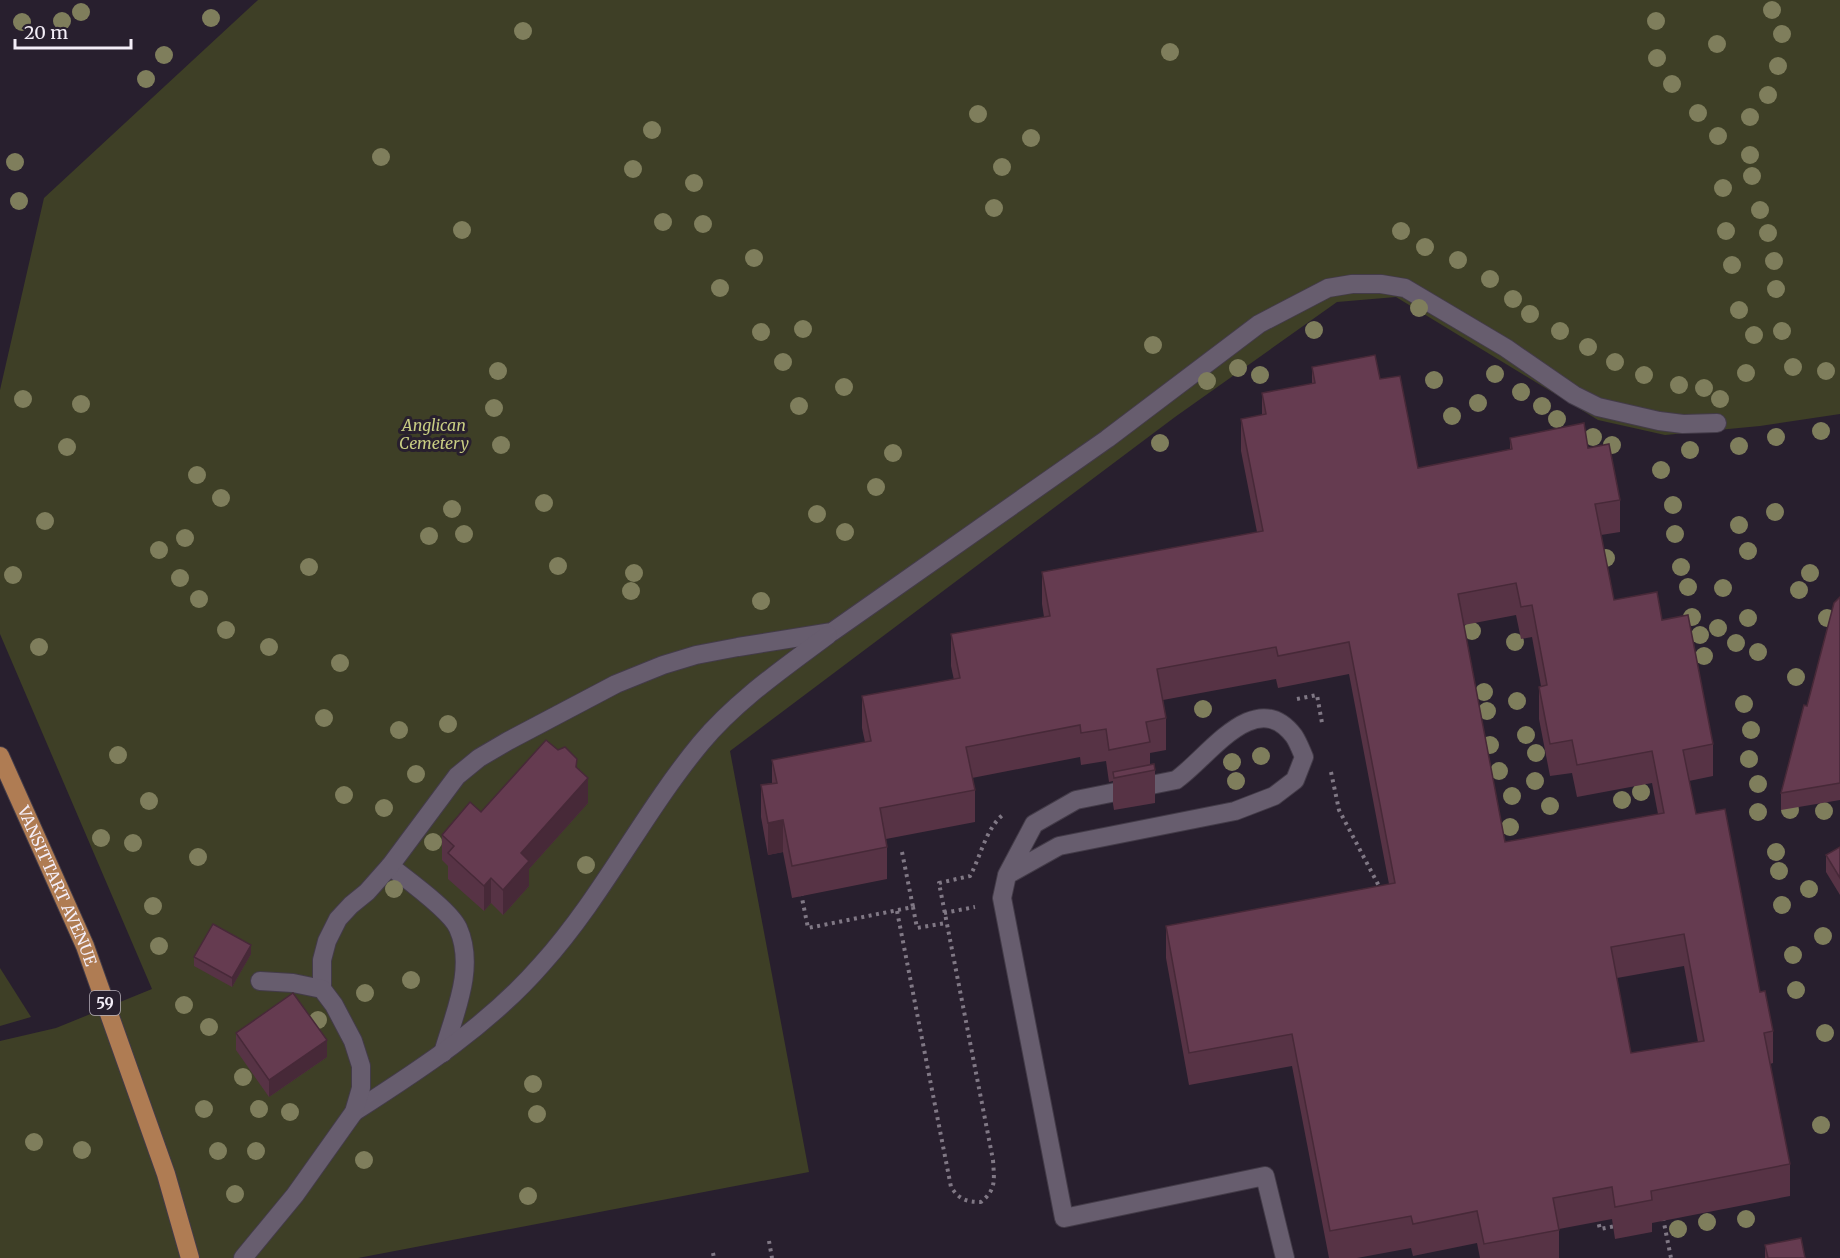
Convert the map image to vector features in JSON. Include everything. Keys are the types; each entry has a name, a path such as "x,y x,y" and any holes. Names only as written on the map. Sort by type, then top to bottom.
{"main road":[{"name":"VANSITTART AVENUE","path":"0,756 85,946 166,1174 190,1258"}],"lane":[{"path":"354,1112 425,1066 517,992 570,930 648,813 701,742 746,698 832,632 1107,439 1259,324 1328,288 1352,284 1381,284 1405,288 1506,348 1574,395 1598,407 1659,421 1683,424 1718,423"},
{"path":"243,1258 295,1195 354,1112 361,1088 361,1066 353,1041 334,1005 322,989 322,960 327,940 338,920 390,866 457,776 478,758 508,741 616,684 663,664 738,647 832,632"},
{"path":"1007,875 1059,846 1235,812 1274,796 1295,780 1304,757 1295,737 1279,720 1258,718 1239,725 1176,780 1077,800 1034,824 1007,875 1002,902 1064,1218 1265,1176 1285,1258"},
{"path":"390,866 442,909 458,927 464,952 465,975 442,1053"},
{"path":"260,981 293,983 322,989"}],"path":[{"path":"1295,699 1317,694 1324,730"},
{"path":"1330,765 1339,810 1380,888"},
{"path":"897,910 951,1186 957,1196 967,1202 981,1202 991,1194 994,1180 993,1160 939,883 970,876 988,834 1006,812"},
{"path":"902,852 917,928 946,923"},
{"path":"801,893 808,928 913,907"},
{"path":"1596,1212 1600,1229 1621,1225"},
{"path":"1662,1216 1671,1258"},
{"path":"769,1241 772,1258"}],"green space":[{"name":"Anglican Cemetery","path":"258,0 1840,0 1840,414 1760,426 1665,435 1598,420 1396,297 1337,302 1175,417 730,751 809,1172 358,1258 0,1258 0,1041 56,1028 152,989 0,634 0,390 44,198"},
{"path":"0,968 31,1017 0,1026"}],"building":[{"path":"1375,355 1380,379 1400,376 1418,468 1512,449 1510,438 1584,423 1588,448 1609,444 1620,500 1595,504 1614,600 1657,592 1662,620 1688,615 1713,744 1683,750 1696,814 1725,809 1760,992 1765,991 1773,1031 1764,1033 1790,1164 1651,1191 1652,1200 1615,1207 1612,1187 1553,1198 1559,1230 1484,1244 1477,1211 1413,1224 1411,1216 1330,1231 1292,1034 1189,1053 1166,926 1395,883 1349,642 1278,656 1276,647 1157,669 1166,718 1146,722 1150,742 1109,750 1106,729 1081,733 1080,725 966,747 975,790 880,808 887,847 792,866 783,820 768,823 761,785 777,783 772,760 871,741 862,696 960,678 951,634 1050,616 1042,572 1263,531 1241,419 1266,414 1262,393 1315,383 1312,367","holes":["1516,583 1521,607 1532,605 1547,685 1539,687 1550,744 1572,740 1577,765 1652,751 1664,813 1505,842 1458,594","1684,934 1704,1041 1631,1053 1611,947"]},
{"path":"1840,597 1840,783 1781,793 1834,603"},
{"path":"546,740 558,750 565,747 577,759 576,767 588,778 521,853 529,861 503,890 491,878 484,886 448,853 454,846 442,835 470,802 481,812"},
{"path":"1154,764 1155,770 1114,778 1113,772"},
{"path":"1840,847 1840,878 1826,855"},
{"path":"213,924 251,945 232,978 194,957"},
{"path":"293,993 327,1040 269,1080 236,1033"},
{"path":"1801,1238 1805,1258 1768,1258 1765,1245"}]}
